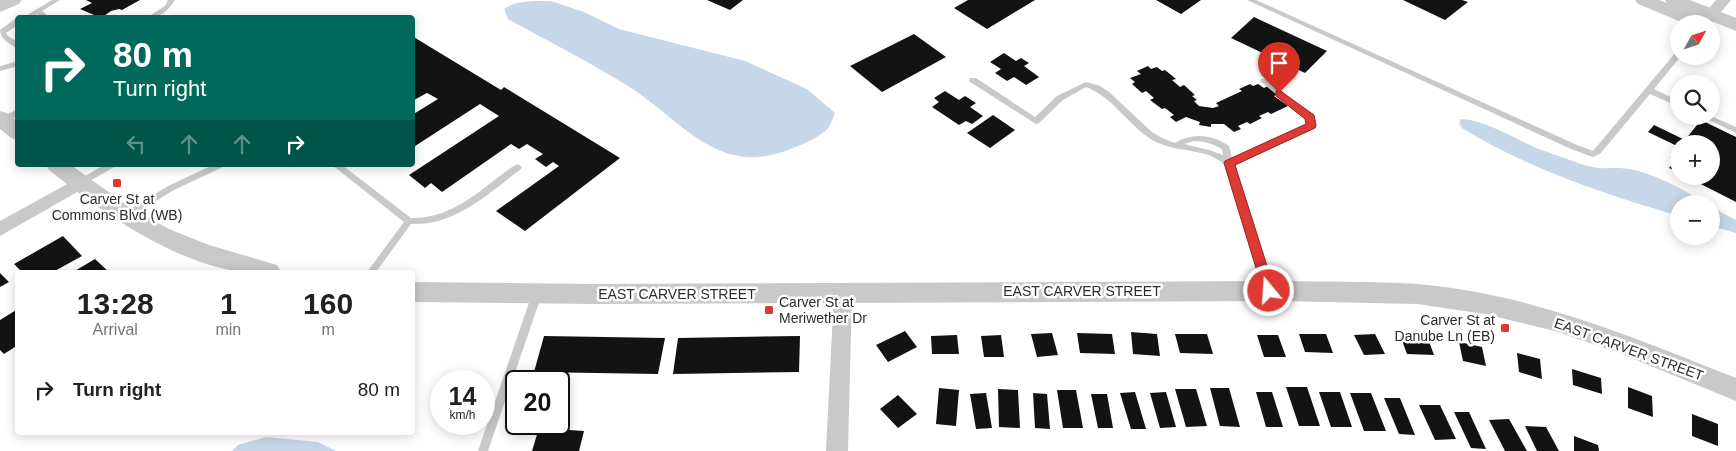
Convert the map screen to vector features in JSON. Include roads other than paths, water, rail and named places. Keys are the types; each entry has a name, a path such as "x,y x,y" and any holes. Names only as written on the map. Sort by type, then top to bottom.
{"street":[{"path":"0,7 13,0"},
{"path":"1644,0 1687,15"},
{"path":"1674,0 1696,15"},
{"path":"1712,15 1724,0"},
{"path":"1720,23 1736,25"},
{"path":"1720,29 1736,38"},
{"path":"60,167 92,193 162,235 203,252 262,270"},
{"path":"0,229 80,183"},
{"name":"EAST CARVER STREET","path":"415,292 537,294 1397,292 1485,304 1591,332 1736,390"},
{"path":"837,451 843,292"}],"lane":[{"path":"30,15 57,0"},
{"path":"154,15 167,7 172,0"},
{"path":"1250,0 1498,113 1593,154 1597,152 1670,64"},
{"path":"37,11 43,15"},
{"path":"15,23 2,32 5,38 15,44"},
{"path":"0,69 15,64"},
{"path":"972,80 1036,121 1060,98 1086,84 1099,88 1127,116 1158,140 1175,146 1216,154 1229,163"},
{"path":"1229,163 1311,125 1310,118 1264,81"},
{"path":"1648,90 1670,100"},
{"path":"1720,123 1736,130"},
{"path":"1175,146 1184,140 1197,138 1214,140 1226,148 1269,291"},
{"path":"80,183 108,167"},
{"path":"127,215 171,188 216,167"},
{"path":"339,167 409,221 418,222 444,217 460,208 518,167"},
{"path":"373,270 409,221"},
{"path":"483,451 537,294"}],"water":[{"path":"551,1 584,12 619,29 745,61 807,89 835,113 829,127 822,134 793,148 767,156 744,157 724,152 705,143 687,131 631,88 586,61 508,19 504,9 520,3"},
{"path":"1461,119 1479,122 1536,148 1584,165 1596,168 1618,168 1638,171 1659,178 1692,195 1670,195 1670,213 1623,199 1513,156 1487,143 1462,128 1459,124"},
{"path":"1720,212 1736,220 1736,233 1720,229"},
{"path":"266,437 318,442 336,451 232,451 238,445"}],"place":[{"name":"Carver St at Commons Blvd (WB)","path":"117,183"},
{"name":"Carver St at Meriwether Dr","path":"769,310"},
{"name":"Carver St at Danube Ln (EB)","path":"1505,328"}]}
